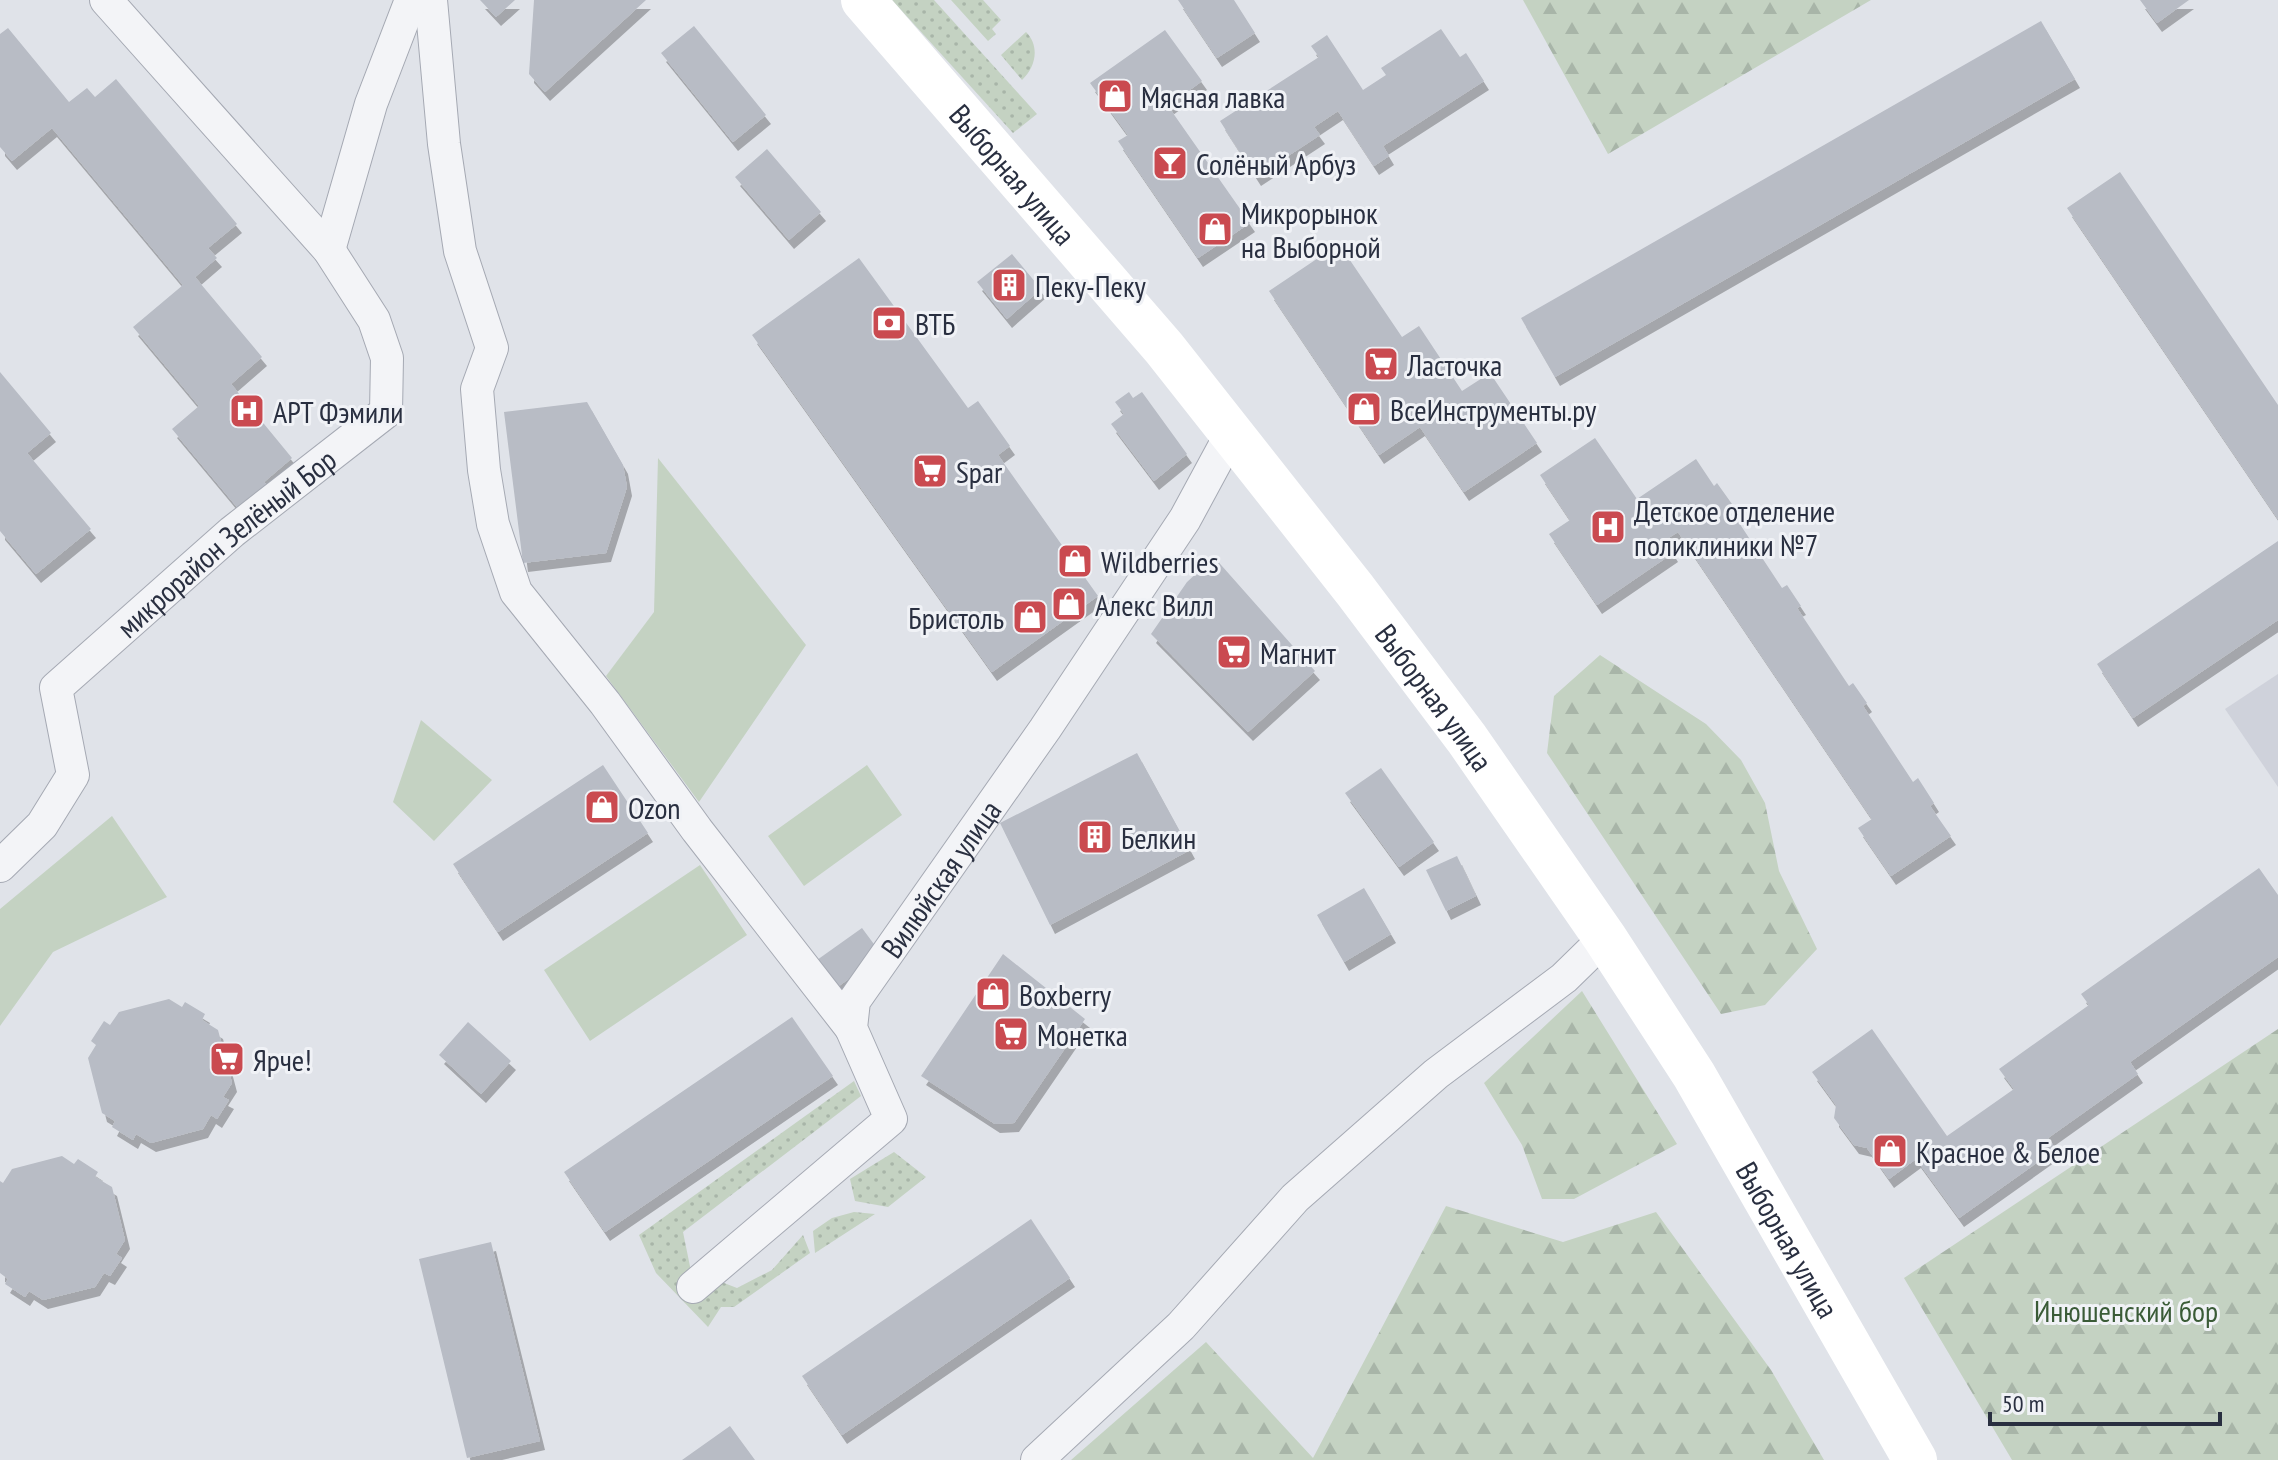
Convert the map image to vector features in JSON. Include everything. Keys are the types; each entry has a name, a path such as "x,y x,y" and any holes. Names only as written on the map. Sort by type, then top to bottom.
{"main road":[{"name":"Выборная улица","path":"863,0 1094,265 1232,432 1467,739 1605,938 1694,1075 1915,1460"}],"street":[{"name":"микрорайон Зелёный Бор","path":"0,866 42,825 73,775 56,688 232,532 386,412 387,358 374,320 329,250 106,0"},
{"path":"329,250 371,104 411,0"},
{"path":"431,0 444,144 460,251 492,348 477,389 484,470 493,524 516,592 605,703 697,830 851,1028 891,1119 693,1287"},
{"name":"Вилюйская улица","path":"851,1028 854,1001 1045,729 1185,519 1232,432"},
{"path":"1037,1460 1181,1326 1295,1198 1370,1136 1436,1074 1564,978 1605,938"}],"shaded area":[{"path":"2278,674 2278,787 2225,709"}],"green space":[{"path":"892,0 934,0 1037,114 1013,133"},
{"path":"951,0 983,0 1001,20 992,29 996,34 988,41"},
{"path":"1523,0 1871,0 1608,154"},
{"path":"1026,32 1035,50 1033,63 1022,80 1001,55"},
{"path":"658,458 806,645 699,802 606,676 654,612"},
{"path":"1600,655 1706,724 1741,760 1765,803 1779,871 1817,949 1765,1005 1721,1014 1547,753 1554,696"},
{"path":"421,720 492,780 434,841 393,802"},
{"path":"867,765 902,815 804,886 768,836"},
{"path":"112,816 167,897 53,952 0,1026 0,909"},
{"path":"700,865 747,935 590,1041 544,970"},
{"path":"1582,991 1677,1144 1574,1199 1542,1199 1522,1145 1484,1083"},
{"name":"Инюшенский бор","path":"2278,1029 2278,1460 2012,1460 1904,1278"},
{"path":"854,1081 861,1096 683,1232 694,1286 706,1276 737,1288 772,1270 803,1235 810,1253 734,1307 721,1307 708,1327 656,1273 639,1235"},
{"path":"894,1152 926,1177 888,1207 855,1201 850,1179"},
{"path":"1446,1206 1563,1242 1656,1212 1771,1370 1824,1460 1071,1460 1206,1342 1313,1458"},
{"path":"854,1212 875,1214 815,1253 813,1231 832,1218"}],"building":[{"path":"480,0 515,0 496,17"},
{"path":"534,0 646,0 545,92 529,74"},
{"path":"1178,0 1234,0 1255,33 1217,58"},
{"path":"2140,0 2189,0 2157,23"},
{"path":"2041,21 2075,79 1555,377 1521,318"},
{"path":"694,26 766,115 733,142 661,53"},
{"path":"8,28 69,102 87,88 95,97 116,79 237,224 208,248 217,258 195,277 262,357 231,384 292,458 264,482 271,490 242,513 172,429 199,406 133,327 183,285 52,128 12,161 0,147 0,34"},
{"path":"1441,29 1460,57 1466,53 1484,81 1383,146 1389,156 1374,166 1338,111 1314,127 1320,135 1256,177 1220,121 1319,57 1311,46 1327,35 1363,90 1386,75 1381,68"},
{"path":"1165,30 1202,81 1168,106 1250,223 1198,258 1118,141 1128,135 1090,83"},
{"path":"767,149 821,212 789,240 735,177"},
{"path":"2120,172 2278,405 2278,519 2067,208"},
{"name":"Ласточка","path":"1339,244 1402,337 1419,326 1462,391 1490,373 1537,443 1464,492 1420,427 1379,455 1269,291"},
{"name":"Пеку-Пеку","path":"1012,254 1041,289 1007,319 977,282"},
{"path":"859,258 968,408 978,401 1010,446 998,455 1098,596 992,672 752,335"},
{"path":"0,372 51,433 27,453 91,529 36,574 0,531"},
{"path":"1129,392 1133,398 1142,392 1187,454 1154,481 1111,424 1124,414 1115,402"},
{"path":"587,402 623,465 627,487 606,553 523,563 504,412"},
{"path":"1595,438 1637,499 1696,459 1714,486 1717,483 1732,504 1728,506 1782,588 1787,585 1801,606 1797,608 1849,686 1853,683 1867,703 1863,706 1913,782 1918,778 1934,803 1930,806 1951,836 1891,876 1858,828 1872,819 1678,532 1665,540 1673,553 1597,605 1549,534 1570,520 1540,475"},
{"path":"2278,541 2278,620 2133,718 2097,664"},
{"name":"Магнит","path":"1214,557 1315,671 1248,732 1151,634 1187,582"},
{"name":"Белкин","path":"1137,753 1190,850 1050,925 1000,823"},
{"path":"603,765 648,833 498,932 453,864"},
{"path":"1381,768 1434,842 1399,867 1345,793"},
{"path":"1457,856 1476,896 1446,911 1426,870"},
{"path":"2259,868 2278,895 2278,957 2130,1062 2138,1074 2048,1138 2056,1149 1959,1218 1916,1159 1889,1179 1867,1148 1854,1145 1834,1118 1836,1105 1812,1072 1872,1029 1947,1136 2014,1089 1999,1069 2089,1005 2081,994"},
{"path":"1364,888 1391,934 1344,962 1317,915"},
{"path":"862,928 882,955 836,988 817,960"},
{"name":"Монетка","path":"1003,954 1085,1019 1014,1123 995,1124 921,1076"},
{"path":"169,999 182,1007 185,1002 205,1014 202,1020 218,1030 232,1083 223,1097 229,1100 217,1119 211,1115 203,1129 151,1143 136,1134 133,1140 112,1127 115,1121 102,1113 88,1058 96,1045 91,1041 104,1021 110,1025 119,1012"},
{"path":"792,1017 833,1076 605,1232 564,1172"},
{"path":"468,1022 511,1061 481,1094 439,1055"},
{"path":"62,1156 74,1164 78,1159 98,1172 95,1177 112,1187 125,1240 116,1254 122,1258 110,1276 104,1273 95,1287 43,1300 29,1291 25,1297 5,1284 8,1279 0,1273 0,1181 3,1183 12,1169"},
{"path":"1031,1219 1070,1278 842,1435 802,1376"},
{"path":"491,1242 540,1441 467,1458 419,1259"},
{"path":"730,1426 755,1460 682,1460"}],"place":[{"name":"Мясная лавка","path":"1115,96"},
{"name":"Солёный Арбуз","path":"1170,163"},
{"name":"Микрорынок на Выборной","path":"1215,229"},
{"name":"Пеку-Пеку","path":"1009,285"},
{"name":"ВТБ","path":"889,323"},
{"name":"Ласточка","path":"1381,364"},
{"name":"ВсеИнструменты.ру","path":"1364,409"},
{"name":"АРТ Фэмили","path":"247,411"},
{"name":"Spar","path":"930,471"},
{"name":"Детское отделение поликлиники №7","path":"1608,527"},
{"name":"Wildberries","path":"1075,561"},
{"name":"Алекс Вилл","path":"1069,604"},
{"name":"Бристоль","path":"1030,617"},
{"name":"Магнит","path":"1234,652"},
{"name":"Ozon","path":"602,807"},
{"name":"Белкин","path":"1095,837"},
{"name":"Boxberry","path":"993,994"},
{"name":"Монетка","path":"1011,1034"},
{"name":"Ярче!","path":"227,1059"},
{"name":"Красное & Белое","path":"1890,1151"}]}
